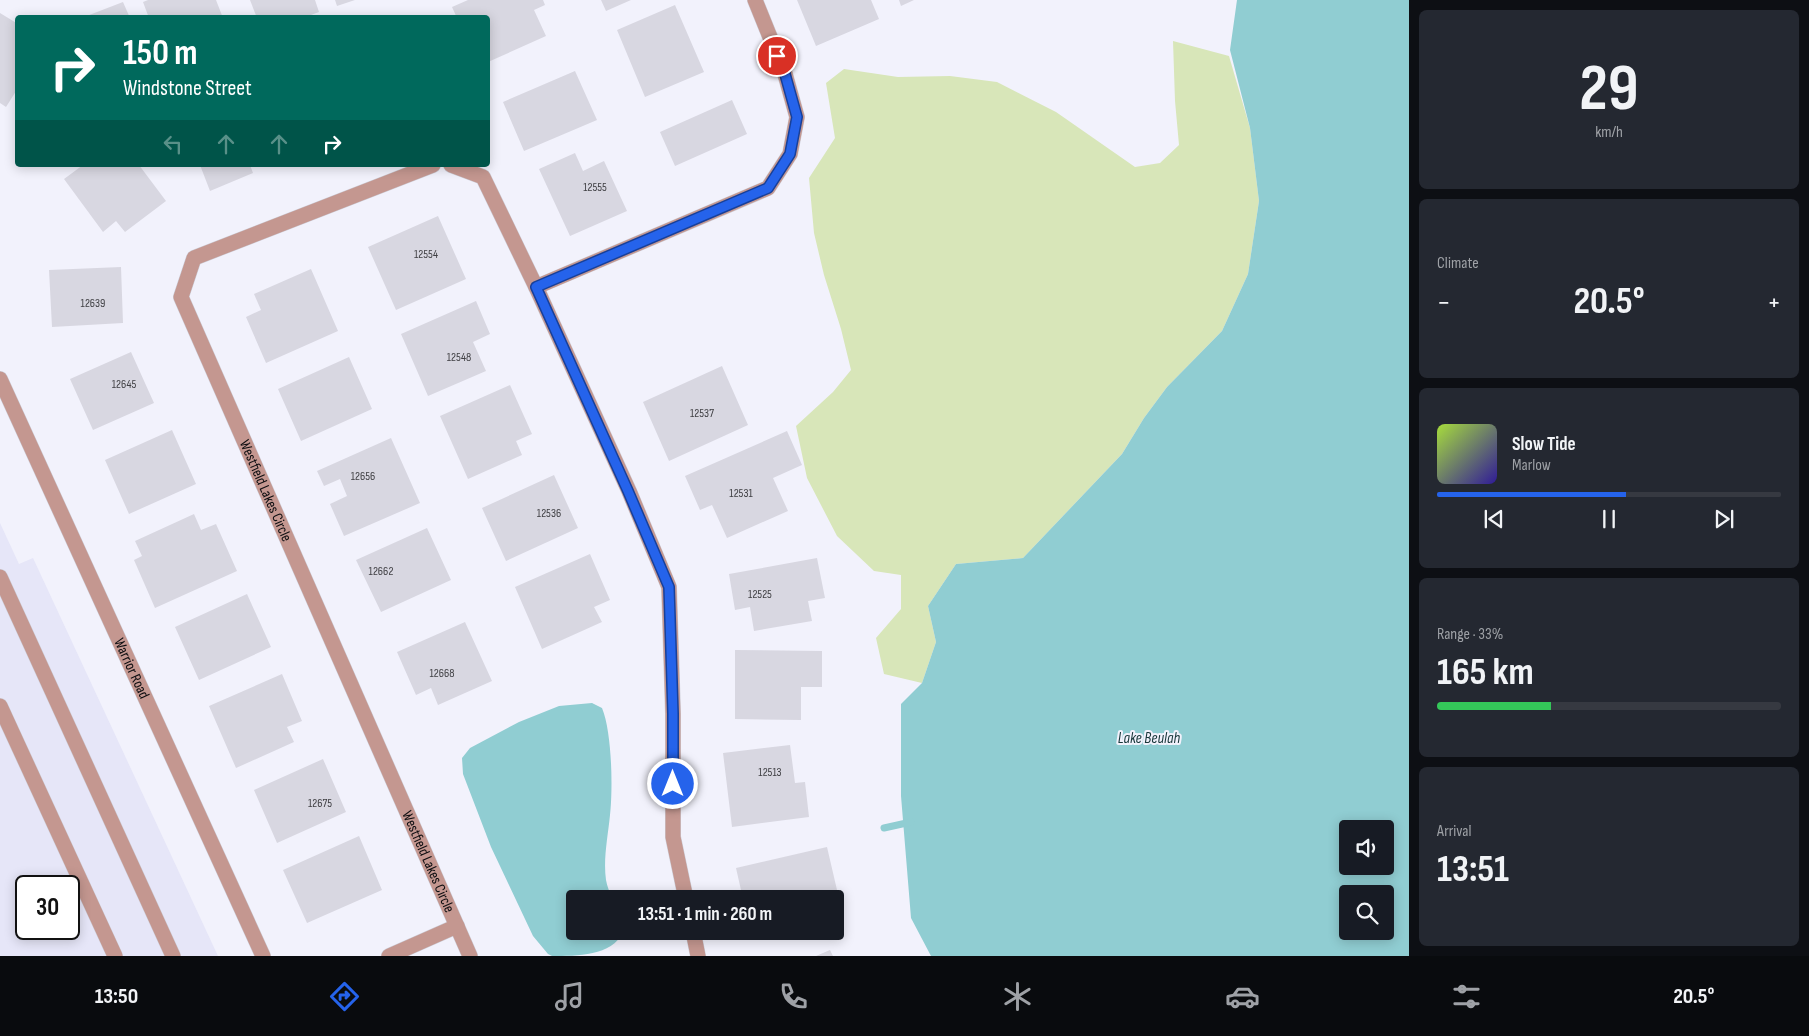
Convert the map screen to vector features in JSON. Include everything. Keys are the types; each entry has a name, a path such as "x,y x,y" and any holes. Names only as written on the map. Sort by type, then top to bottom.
{"street":[{"path":"536,287 768,188 790,154 797,117 785,74 755,0"},
{"name":"Westfield Lakes Circle","path":"428,167 194,258 181,296 470,956"},
{"path":"456,167 483,177 536,287 669,587 673,714 672,837 684,890"},
{"name":"Warrior Road","path":"0,379 263,956"},
{"path":"0,577 173,956"},
{"path":"0,706 115,956"},
{"path":"389,956 456,926"},
{"path":"694,940 698,956"}],"shaded area":[{"path":"0,523 19,564 33,558 218,956 0,956"}],"green space":[{"path":"1173,41 1229,56 1250,128 1259,201 1248,274 1222,331 1167,387 1144,418 1122,454 1023,558 956,564 928,606 936,642 922,683 884,674 876,638 901,609 901,575 874,571 837,536 807,478 796,426 833,392 851,370 814,233 809,178 835,138 826,83 844,69 898,77 950,76 997,82 1056,112 1135,167 1160,163 1179,145"}],"water":[{"name":"Lake Beulah","path":"1237,0 1409,0 1409,956 931,956 911,918 901,796 901,704 922,683 936,642 928,606 956,564 1023,558 1122,454 1144,418 1167,387 1222,331 1248,274 1259,201 1250,128 1230,50"},
{"path":"592,703 602,708 610,745 611,804 605,864 609,890 566,890 566,940 618,940 602,950 572,956 552,956 548,954 533,936 491,847 463,774 462,758 470,748 519,722 559,706"}],"building":[{"path":"148,0 216,0 222,15 148,15 143,2"},
{"path":"250,0 315,0 319,12 311,15 256,15"},
{"path":"335,0 355,0 337,6"},
{"path":"468,0 543,0 545,5 534,10 546,36 490,61 490,15 456,15 452,7"},
{"path":"601,0 631,0 606,11"},
{"path":"797,0 871,0 879,19 816,46"},
{"path":"899,0 914,0 901,6"},
{"path":"123,2 129,15 89,15"},
{"path":"675,5 704,72 645,97 617,30"},
{"path":"0,13 15,22 15,93 6,107 0,103"},
{"path":"575,71 597,120 524,151 503,102"},
{"path":"732,100 747,134 675,166 660,132"},
{"path":"575,153 583,171 604,161 627,211 570,236 539,169"},
{"path":"80,167 140,167 166,201 125,232 116,221 103,232 64,179"},
{"path":"201,167 251,167 253,173 210,191"},
{"path":"438,216 466,279 396,310 368,247"},
{"path":"121,267 123,323 52,327 49,270"},
{"path":"311,269 338,331 266,363 246,317 261,310 254,294"},
{"path":"476,301 490,334 473,342 486,371 428,396 401,334"},
{"path":"131,352 154,403 93,430 70,379"},
{"path":"349,357 372,409 301,441 278,389"},
{"path":"722,366 748,425 669,461 643,402"},
{"path":"510,385 532,434 516,441 522,455 468,479 440,416"},
{"path":"172,430 196,484 129,514 105,460"},
{"path":"787,431 802,465 773,478 788,511 727,538 712,505 700,510 685,476"},
{"path":"391,438 420,503 344,536 330,504 347,496 340,479 324,486 317,471"},
{"path":"554,475 578,528 506,561 482,508"},
{"path":"194,514 201,530 216,524 237,571 155,608 134,560 142,556 135,541"},
{"path":"427,528 451,580 381,612 356,560"},
{"path":"590,554 610,600 594,607 602,622 542,649 515,587"},
{"path":"817,558 825,598 808,601 812,621 754,631 750,607 735,610 729,574"},
{"path":"247,594 271,647 199,680 175,627"},
{"path":"465,622 492,681 438,705 431,688 416,695 397,652"},
{"path":"735,650 822,651 822,687 801,687 801,720 735,719"},
{"path":"282,674 302,721 287,727 294,742 236,768 209,706"},
{"path":"790,745 795,783 805,782 809,817 732,827 723,753"},
{"path":"323,759 346,812 277,843 254,790"},
{"path":"359,836 382,890 307,923 283,870"},
{"path":"827,847 837,890 741,890 736,868"},
{"path":"830,950 833,956 816,956"}],"waterway":[{"path":"884,828 911,822"}],"route":[{"path":"673,784 669,587 536,287 768,188 790,154 797,117 785,74 777,56"}]}
